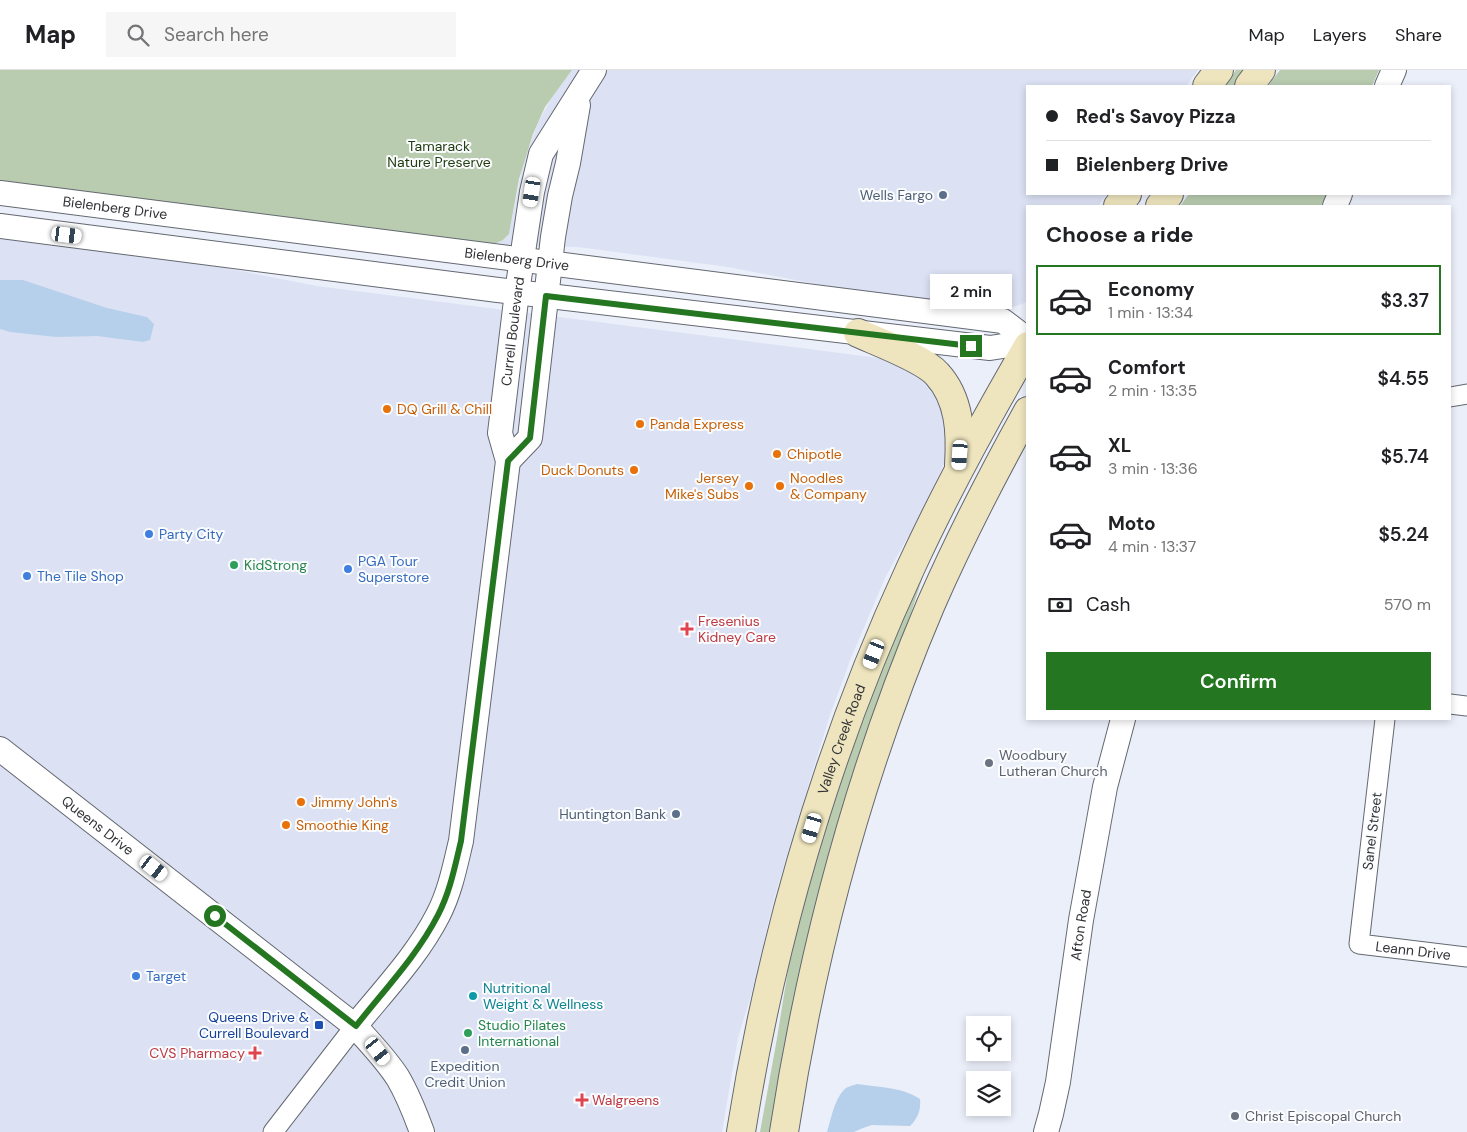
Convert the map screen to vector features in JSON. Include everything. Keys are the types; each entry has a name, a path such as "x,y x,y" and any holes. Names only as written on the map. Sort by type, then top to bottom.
{"main road":[{"path":"1208,85 1218,70"},
{"path":"1250,85 1261,70"},
{"path":"858,333 922,363 936,373 949,390 960,423 959,470"},
{"name":"Valley Creek Road","path":"741,1132 753,1060 777,952 826,782 895,602 959,470 1026,347"},
{"path":"784,1132 795,1060 818,952 843,854 870,767 931,604 978,504 1026,415"}],"street":[{"name":"Currell Boulevard","path":"356,1026 424,939 439,914 451,883 461,841 508,461 500,433 517,292 532,192 541,154 594,70"},
{"path":"1387,85 1394,70"},
{"name":"Currell Boulevard","path":"508,461 530,438 550,263 560,196 581,93"},
{"name":"Bielenberg Drive","path":"0,193 1002,321 1026,341"},
{"path":"0,226 546,296 858,333 990,348 1026,343"},
{"path":"1451,397 1467,394"},
{"path":"1451,704 1467,706"},
{"name":"Afton Road","path":"1046,1132 1052,1114 1058,1082 1081,920 1105,787 1123,720"},
{"name":"Sanel Street","path":"1359,944 1385,720"},
{"name":"Queens Drive","path":"0,749 356,1026 397,1077 413,1107 422,1132"},
{"name":"Leann Drive","path":"1359,944 1467,957"},
{"path":"273,1132 356,1026"}],"shaded area":[{"path":"572,70 1198,70 1187,85 1026,85 1026,195 1106,195 1099,205 1026,205 1026,302 1002,309 852,291 728,267 578,247 495,245 509,234 523,164 538,123 552,97"},
{"path":"0,237 184,260 317,286 894,360 906,363 943,397 947,458 915,524 885,578 851,658 830,715 774,899 751,995 738,1038 722,1132 0,1132"}],"green space":[{"name":"Tamarack Nature Preserve","path":"0,70 572,70 545,107 533,134 519,179 509,234 503,240 492,245 0,182"},
{"path":"1236,70 1248,70 1237,85 1226,85"},
{"path":"1280,70 1379,70 1372,85 1269,85"},
{"path":"1188,195 1326,195 1321,205 1181,205"},
{"path":"919,575 923,576 885,693 773,1132 760,1132 796,921 837,785"}],"water":[{"path":"0,280 23,280 107,308 147,317 154,324 150,340 143,342 97,336 56,337 10,332 0,329"},
{"path":"857,1084 890,1088 913,1095 920,1099 917,1117 910,1126 872,1125 854,1132 827,1132 833,1110 840,1095 846,1088"}],"place":[{"name":"Wells Fargo","path":"943,195"},
{"name":"DQ Grill & Chill","path":"387,409"},
{"name":"Panda Express","path":"640,424"},
{"name":"Chipotle","path":"777,454"},
{"name":"Duck Donuts","path":"634,470"},
{"name":"Jersey Mike's Subs","path":"749,486"},
{"name":"Noodles & Company","path":"780,486"},
{"name":"Party City","path":"149,534"},
{"name":"KidStrong","path":"234,565"},
{"name":"PGA Tour Superstore","path":"348,569"},
{"name":"The Tile Shop","path":"27,576"},
{"name":"Fresenius Kidney Care","path":"687,629"},
{"name":"Woodbury Lutheran Church","path":"989,763"},
{"name":"Jimmy John's","path":"301,802"},
{"name":"Huntington Bank","path":"676,814"},
{"name":"Smoothie King","path":"286,825"},
{"name":"Target","path":"136,976"},
{"name":"Nutritional Weight & Wellness","path":"473,996"},
{"name":"Queens Drive & Currell Boulevard","path":"319,1025"},
{"name":"Studio Pilates International","path":"468,1033"},
{"name":"Expedition Credit Union","path":"465,1050"},
{"name":"CVS Pharmacy","path":"255,1053"},
{"name":"Walgreens","path":"582,1100"},
{"name":"Christ Episcopal Church","path":"1235,1116"}],"route":[{"path":"215,916 356,1026 407,962 439,914 451,883 461,841 508,461 530,438 546,296 971,346"}]}
